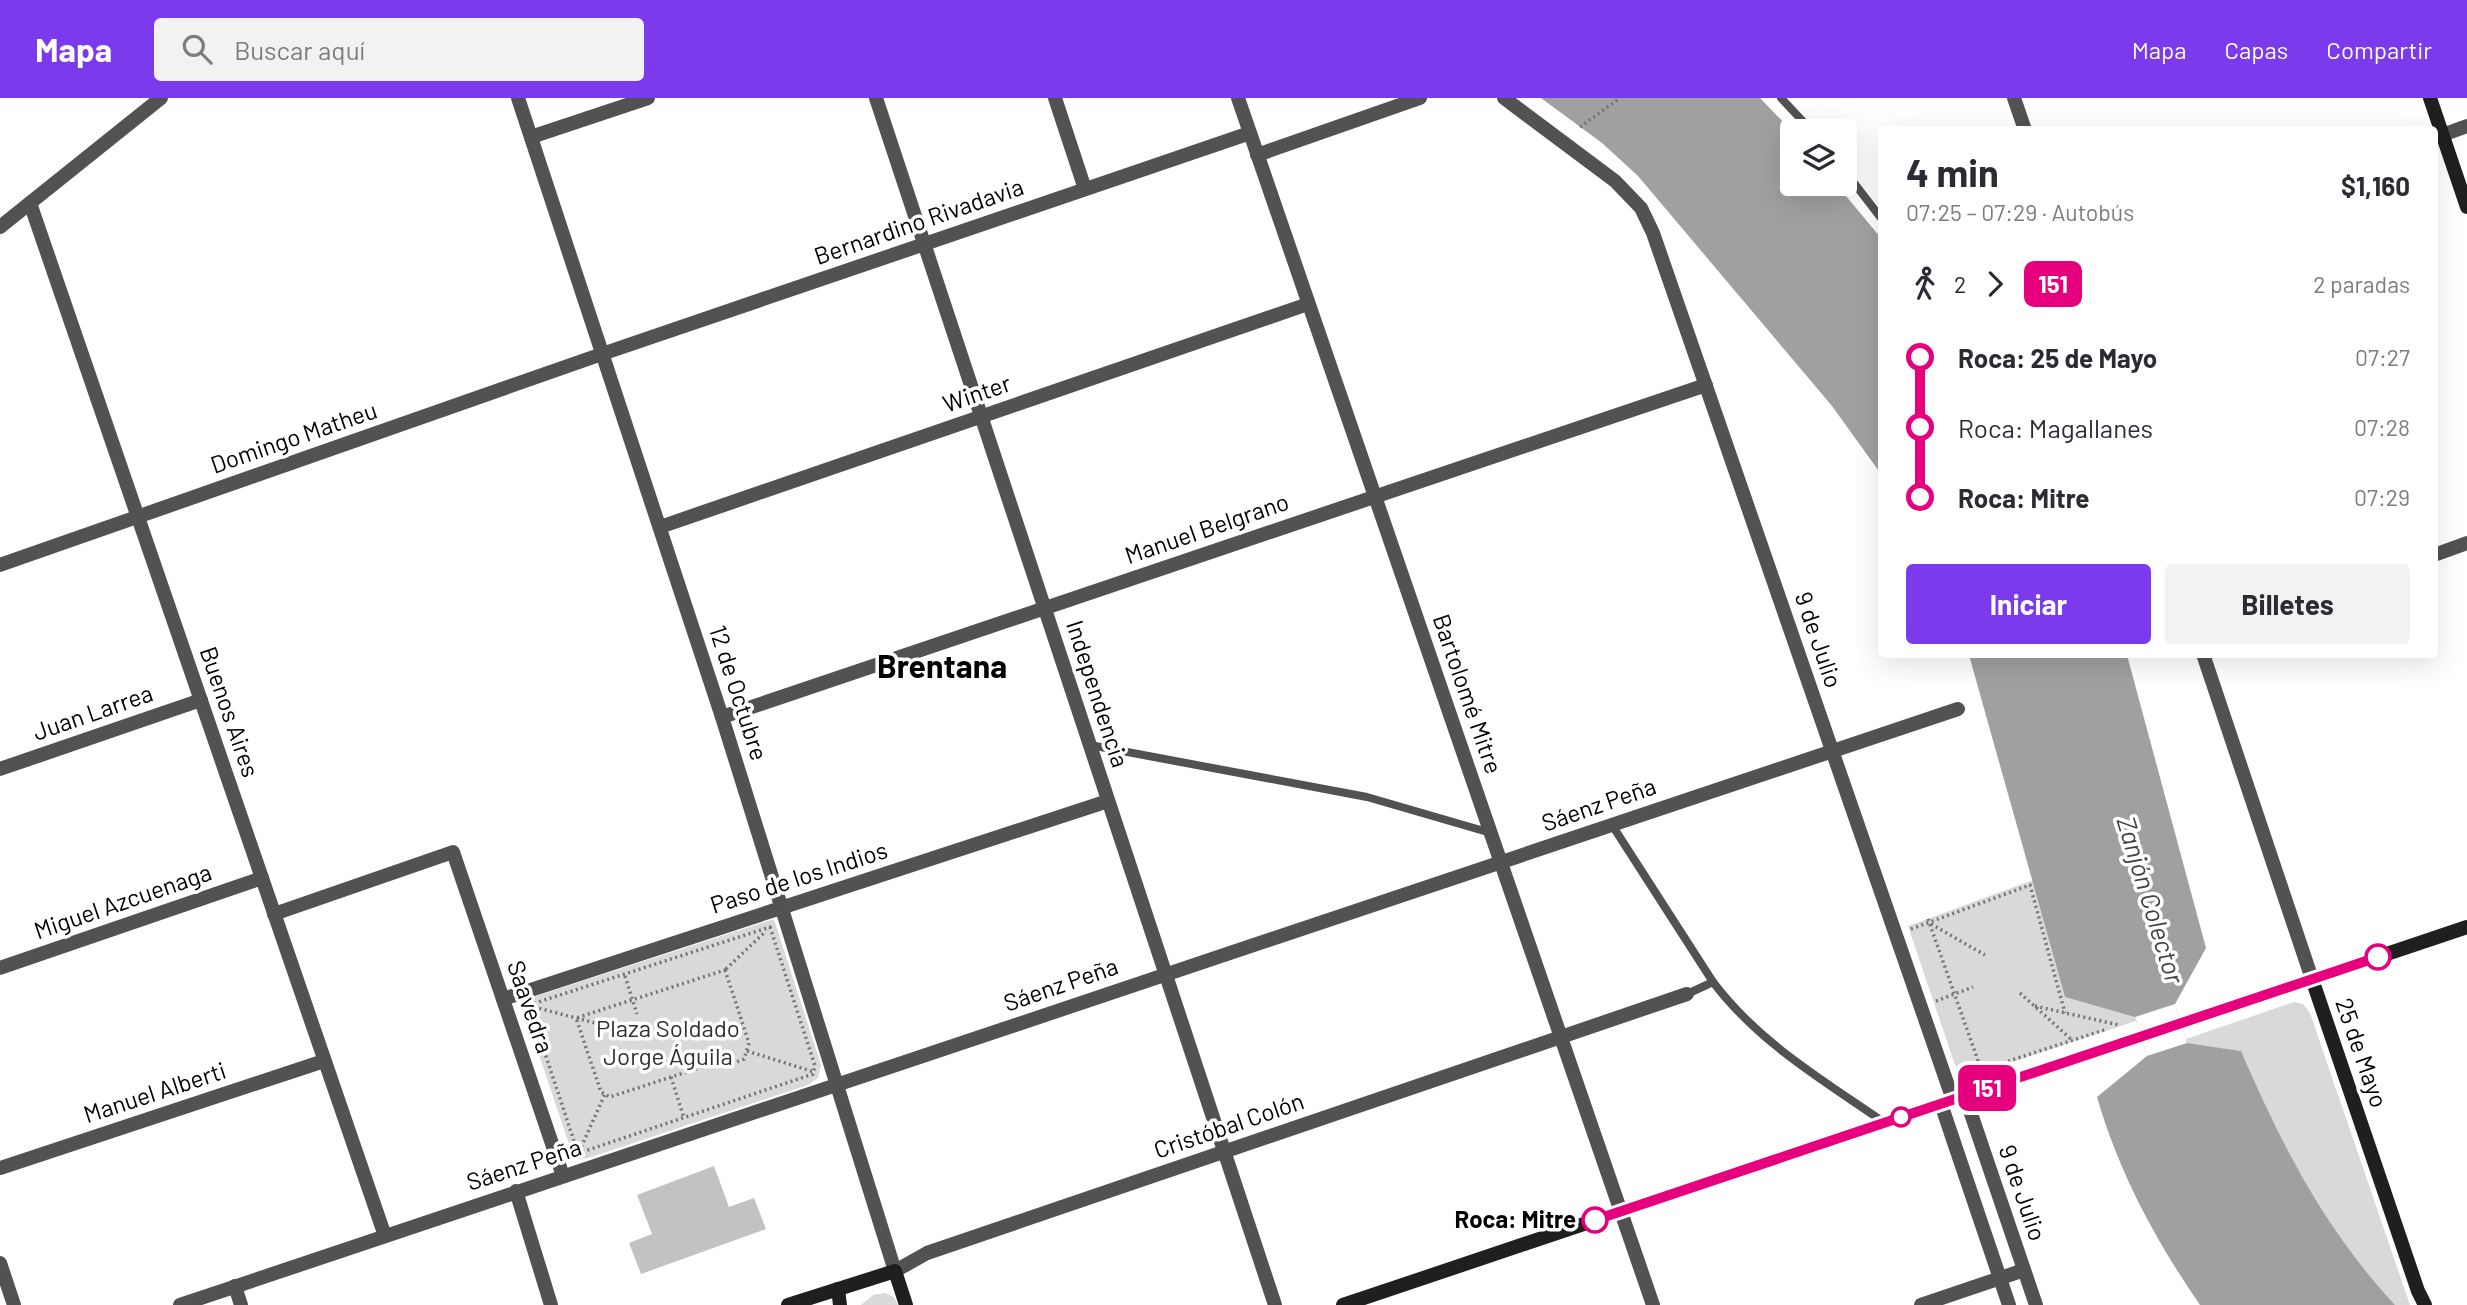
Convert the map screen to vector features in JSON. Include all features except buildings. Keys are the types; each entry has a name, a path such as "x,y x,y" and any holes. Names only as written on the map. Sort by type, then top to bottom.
{"main road":[{"path":"2430,98 2436,126"},
{"path":"2438,136 2467,207"},
{"path":"1343,1305 2467,927"},
{"name":"25 de Mayo","path":"2312,979 2425,1305"},
{"name":"Cristóbal Colón","path":"788,1305 895,1272"},
{"name":"12 de Octubre","path":"895,1272 906,1305"},
{"path":"838,1289 840,1305"}],"street":[{"path":"0,227 161,98"},
{"name":"12 de Octubre","path":"518,98 722,717 895,1272"},
{"path":"531,137 648,98"},
{"name":"Independencia","path":"876,98 1276,1305"},
{"path":"1055,98 1085,189"},
{"name":"Bartolomé Mitre","path":"1238,98 1653,1305"},
{"path":"1257,155 1420,98"},
{"name":"9 de Julio","path":"1504,98 1615,181 1641,208 1653,233 1953,1100 2036,1305"},
{"path":"2014,98 2024,126"},
{"path":"2438,136 2467,127"},
{"name":"Bernardino Rivadavia","path":"602,354 1250,133"},
{"name":"Buenos Aires","path":"30,203 384,1236"},
{"name":"Winter","path":"660,527 1308,304"},
{"name":"Domingo Matheu","path":"0,565 602,354"},
{"name":"Manuel Belgrano","path":"722,717 1706,385"},
{"path":"2438,554 2467,543"},
{"name":"25 de Mayo","path":"2204,658 2312,979"},
{"name":"Juan Larrea","path":"0,769 201,700"},
{"name":"Sáenz Peña","path":"180,1305 1958,709"},
{"name":"Paso de los Indios","path":"503,999 1108,801"},
{"name":"Saavedra","path":"274,914 453,852 563,1176"},
{"name":"Miguel Azcuenaga","path":"0,968 262,878"},
{"name":"Cristóbal Colón","path":"895,1272 927,1253 1687,994"},
{"name":"Manuel Alberti","path":"0,1168 324,1061"},
{"name":"9 de Julio","path":"1953,1100 2009,1305"},
{"path":"516,1191 551,1305"},
{"path":"0,1263 15,1305"},
{"path":"1921,1305 2024,1270"},
{"path":"235,1286 241,1305"}],"lane":[{"path":"1781,98 1801,119"},
{"path":"1857,187 1878,214"},
{"path":"1090,745 1367,796 1490,833"},
{"path":"1612,825 1713,982 1739,1014 1768,1041 1885,1123"},
{"path":"1687,994 1713,982"}],"path":[{"path":"1580,127 1620,98"},
{"path":"1909,930 2030,885 2064,1013"},
{"path":"1929,921 1985,955"},
{"path":"1929,921 1981,1071"},
{"path":"576,1018 725,970 770,927"},
{"path":"529,1005 770,927"},
{"path":"579,1152 808,1078 814,1072 814,1064 770,927"},
{"path":"576,1018 601,1092 610,1097 717,1062 729,1065 744,1059 749,1043 725,970"},
{"path":"625,974 637,1014"},
{"path":"1933,1002 1973,987"},
{"path":"2020,993 2072,1040"},
{"path":"529,1005 603,1025"},
{"path":"529,1005 574,1146 579,1152"},
{"path":"2035,1006 2119,1024"},
{"path":"1959,1071 1981,1071 2127,1022"},
{"path":"747,1051 814,1072"},
{"path":"671,1077 684,1118"},
{"path":"579,1152 606,1094"}],"green space":[{"path":"2086,658 2136,1021 1976,1074 1961,1072 1955,1065 1908,926 2033,880 2065,997 2134,1016"},
{"name":"Plaza Soldado Jorge Águila","path":"774,919 821,1065 818,1078 808,1085 588,1158 573,1156 521,1001"},
{"path":"2294,1002 2303,1004 2310,1013 2410,1305 2395,1305 2369,1276 2326,1216 2289,1153 2241,1051 2186,1043 2186,1039"},
{"path":"885,1293 894,1297 898,1305 861,1305 873,1295"}],"water":[{"path":"1541,98 1760,98 1780,119 1780,196 1846,196 1878,234 1878,470 1832,406 1638,176 1602,143"},
{"name":"Zanjón Colector","path":"1970,658 2128,658 2206,948 2175,1004 2187,1043 2241,1051 2307,1185 2346,1246 2395,1305 2200,1305 2140,1206 2116,1153 2097,1097 2147,1056 2135,1017 2065,997"}],"pier":[{"path":"2175,1004 2187,1043 2147,1056 2135,1017"}],"bus line":[{"name":"151","path":"1595,1220 2378,957"}],"place":[{"name":"Roca: Mitre","path":"1595,1220"}],"district":[{"name":"Brentana","path":"942,667"}]}
